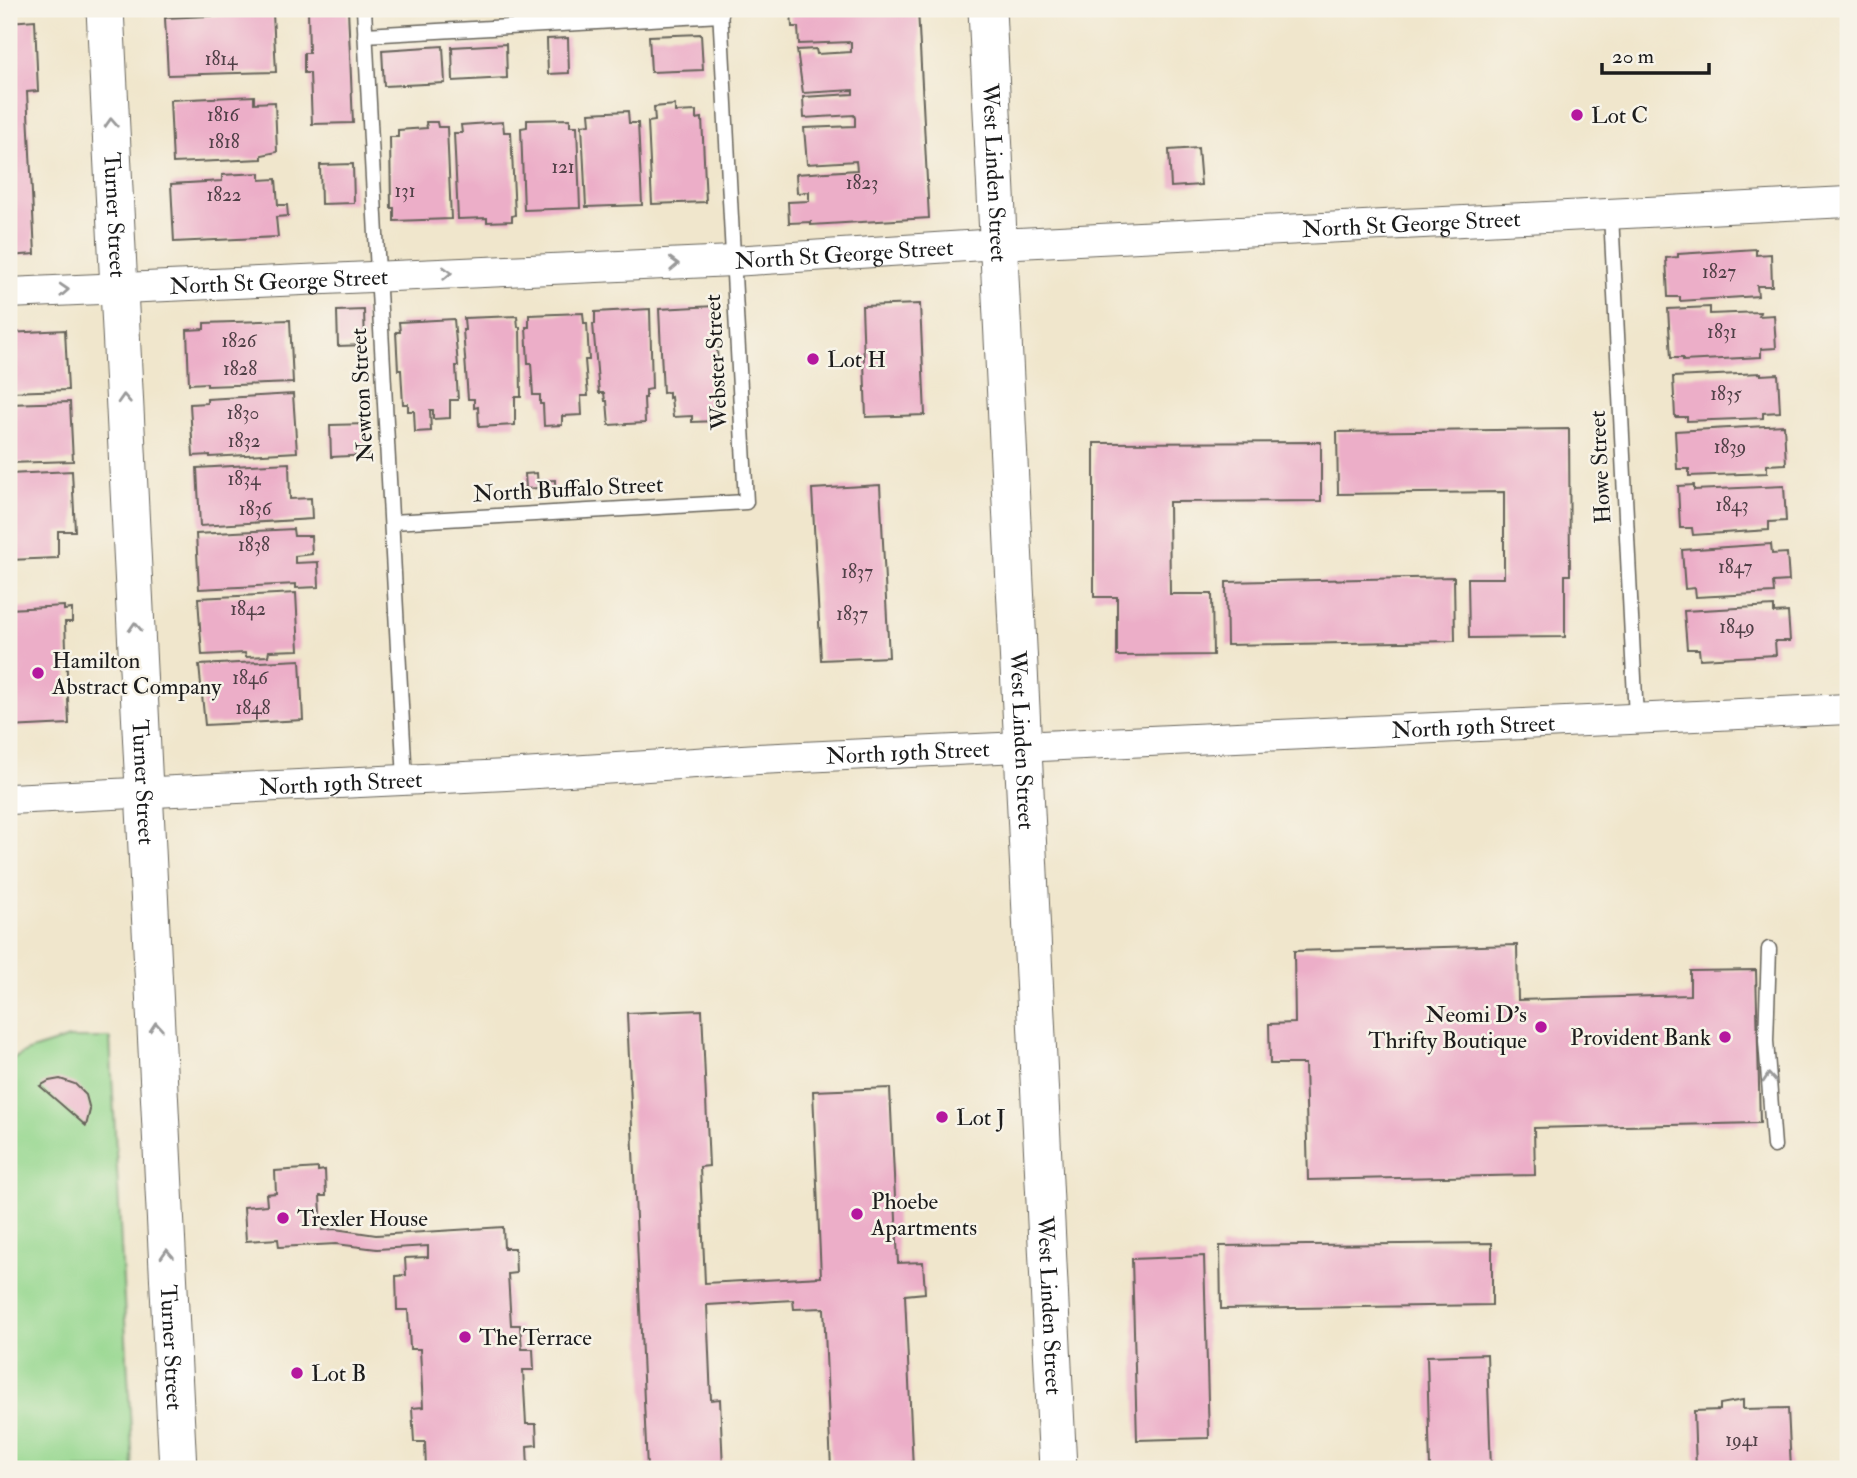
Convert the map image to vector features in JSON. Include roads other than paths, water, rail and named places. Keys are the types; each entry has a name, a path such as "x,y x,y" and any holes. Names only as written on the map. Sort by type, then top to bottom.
{"street":[{"name":"Turner Street","path":"105,9 178,1469"},
{"name":"West Linden Street","path":"986,9 1058,1469"},
{"name":"North St George Street","path":"9,293 733,261 998,243 1848,202"},
{"name":"North 19th Street","path":"9,799 405,780 758,759 1848,709"}],"lane":[{"name":"Newton Street","path":"363,9 405,780"},
{"path":"365,35 720,12"},
{"name":"Webster Street","path":"720,12 746,502"},
{"name":"Howe Street","path":"1611,214 1636,718"},
{"name":"North Buffalo Street","path":"392,522 746,502"},
{"path":"1769,949 1766,1041 1774,1146"}],"place":[{"name":"Lot C","path":"1577,115"},
{"name":"Lot H","path":"813,359"},
{"name":"Hamilton Abstract Company","path":"38,673"},
{"name":"Neomi D's Thrifty Boutique","path":"1541,1027"},
{"name":"Provident Bank","path":"1725,1037"},
{"name":"Lot J","path":"942,1117"},
{"name":"Phoebe Apartments","path":"857,1214"},
{"name":"Trexler House","path":"283,1218"},
{"name":"The Terrace","path":"465,1337"},
{"name":"Lot B","path":"297,1373"}]}
